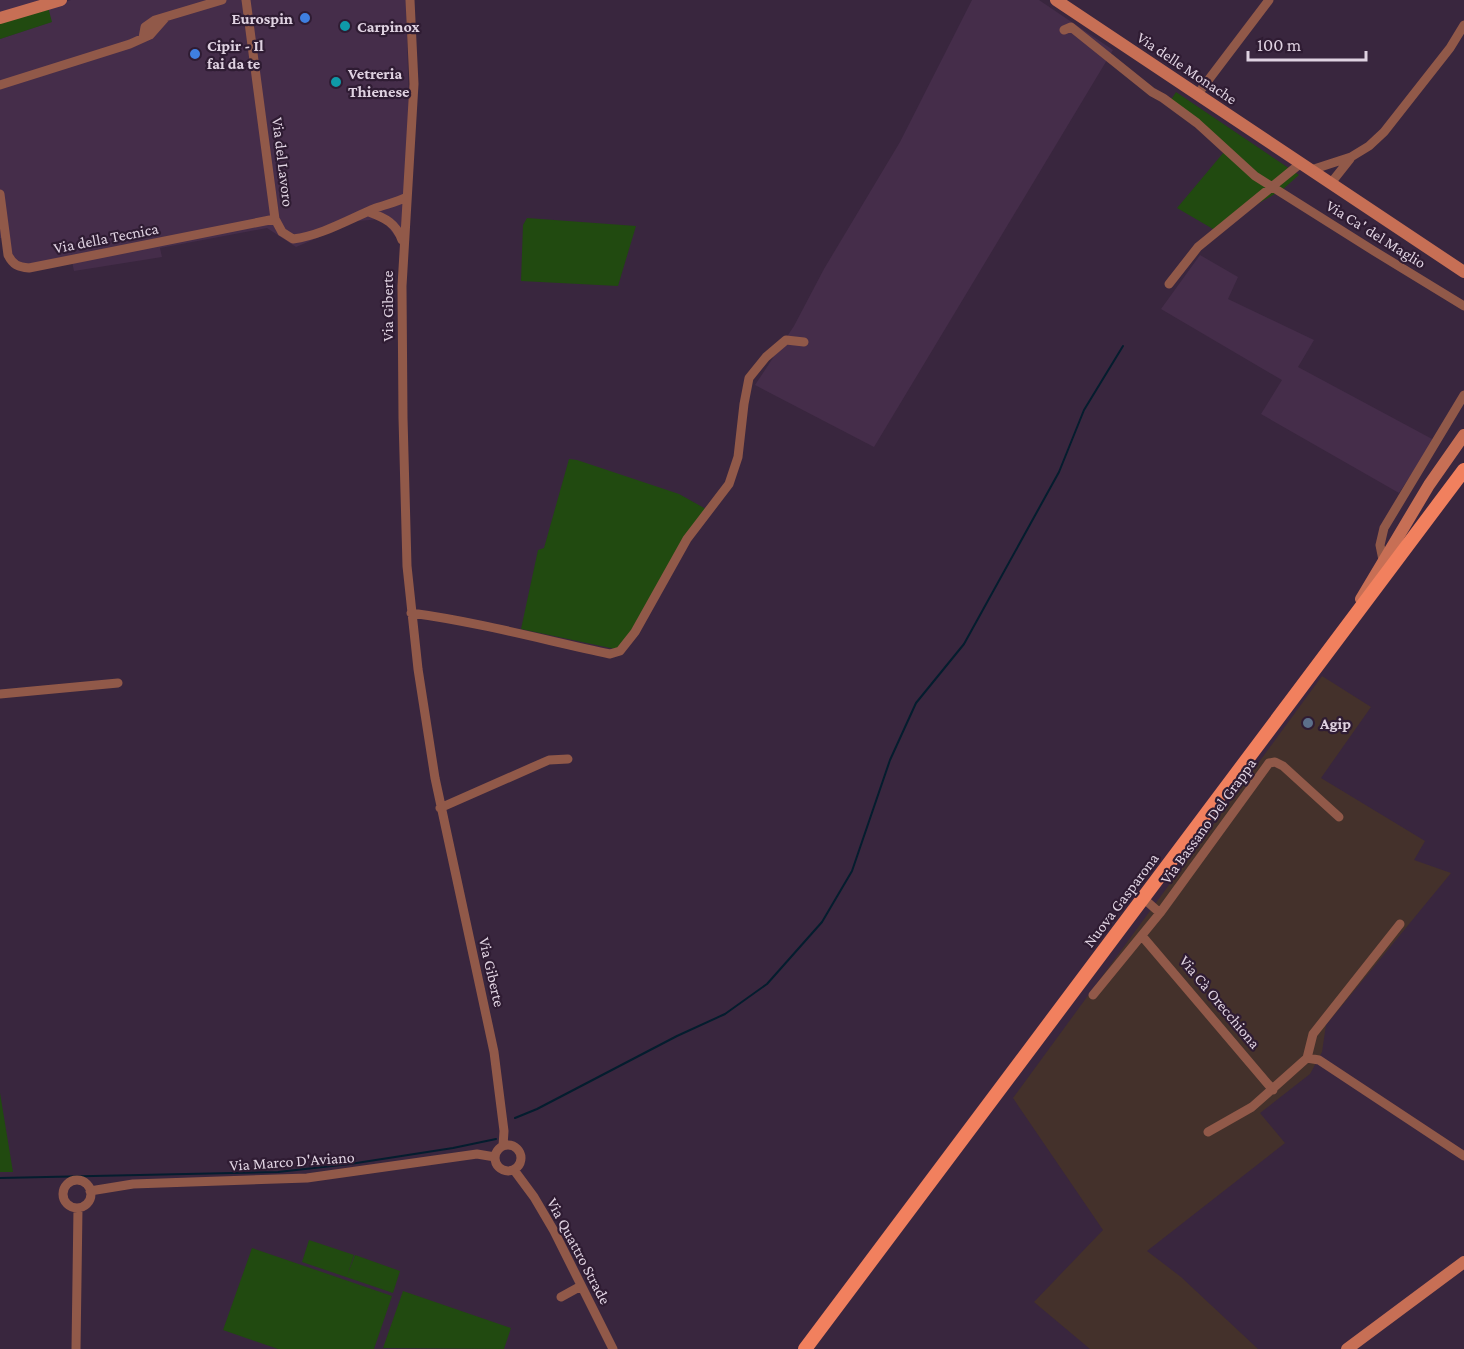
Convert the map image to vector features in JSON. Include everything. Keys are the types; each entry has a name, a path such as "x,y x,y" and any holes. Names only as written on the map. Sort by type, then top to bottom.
{"main road":[{"name":"Nuova Gasparona","path":"804,1349 1464,470"}],"street":[{"path":"0,18 61,0"},
{"path":"0,85 143,38 165,18 222,0"},
{"name":"Via del Lavoro","path":"246,0 275,219 282,232 293,239 309,237 407,197"},
{"name":"Via Giberte","path":"410,0 414,84 403,244 403,418 407,566 411,613 440,808 494,1052 504,1131 502,1146"},
{"name":"Via delle Monache","path":"1056,0 1464,272"},
{"path":"1197,95 1269,0"},
{"path":"1169,284 1198,247 1273,186 1306,166 1351,157 1369,146 1384,132 1450,48 1464,25"},
{"name":"Via Ca' del Maglio","path":"1064,30 1071,27 1152,92 1197,123 1255,176 1464,306"},
{"path":"1331,183 1351,157"},
{"name":"Via della Tecnica","path":"0,194 8,255 12,263 18,267 29,268 275,219"},
{"path":"389,204 398,206 406,213"},
{"path":"369,212 386,219 398,230 403,244"},
{"path":"386,219 406,213"},
{"path":"411,613 461,619 610,654 620,651 647,612 687,538 729,483 738,457 749,378 766,357 786,340 804,342"},
{"path":"1383,560 1380,545 1384,528 1464,395"},
{"path":"1318,666 1335,634 1367,590 1429,485 1464,435"},
{"path":"0,694 118,683"},
{"path":"440,808 549,760 568,759"},
{"name":"Via Bassano Del Grappa","path":"1093,995 1160,913 1269,763 1275,762 1283,766 1339,817"},
{"path":"1143,898 1160,913"},
{"path":"1208,1132 1252,1107 1307,1058 1313,1034 1400,924"},
{"name":"Via Cà Orecchiona","path":"1142,936 1273,1090"},
{"path":"1307,1058 1319,1060 1464,1156"},
{"path":"512,1145 521,1154 520,1163 514,1170 502,1170 496,1164 497,1150 502,1146 512,1145"},
{"name":"Via Marco D'Aviano","path":"90,1191 133,1185 307,1178 477,1154 495,1157"},
{"name":"Via Quattro Strade","path":"514,1170 534,1197 554,1231 613,1349"},
{"path":"79,1181 87,1185 90,1191 89,1202 78,1208 70,1206 64,1199 63,1194 70,1182 79,1181"},
{"path":"76,1349 78,1208"},
{"path":"1347,1349 1464,1262"},
{"path":"561,1297 581,1286"}],"shaded area":[{"path":"0,0 45,0 0,14"},
{"path":"71,0 406,0 409,106 401,244 382,219 357,221 296,247 267,228 160,248 162,257 74,271 72,262 18,271 5,257 2,238 0,238 0,39 51,22 48,7"},
{"path":"972,0 1039,0 1113,50 874,447 755,385 794,326 824,269 900,142"},
{"path":"1200,255 1238,277 1228,299 1314,340 1298,367 1434,440 1399,493 1261,414 1282,380 1161,309"},
{"path":"1322,676 1371,707 1321,778 1425,841 1414,860 1451,873 1326,1025 1322,1052 1310,1074 1260,1113 1285,1143 1147,1251 1181,1277 1258,1349 1090,1349 1034,1302 1103,1230 1013,1098"}],"green space":[{"path":"48,7 52,22 0,39 0,22"},
{"path":"1176,92 1299,175 1282,190 1213,229 1177,208 1224,152 1169,103"},
{"path":"527,218 636,226 618,286 521,281 523,225"},
{"path":"569,459 679,494 706,509 627,644 615,649 521,629 538,550 544,548"},
{"path":"0,1093 13,1172 0,1172"},
{"path":"309,1240 354,1255 347,1276 355,1255 400,1271 393,1293 302,1262"},
{"path":"252,1248 392,1296 374,1349 278,1349 223,1330"},
{"path":"403,1291 511,1328 504,1349 383,1348"}],"waterway":[{"path":"515,1118 725,1014 767,984 822,922 852,871 890,760 916,703 964,644 1059,472 1084,410 1123,346"},
{"path":"0,1178 278,1172 350,1164 496,1139"}],"place":[{"name":"Eurospin","path":"305,18"},
{"name":"Carpinox","path":"345,26"},
{"name":"Cipir - Il fai da te","path":"195,54"},
{"name":"Vetreria Thienese","path":"336,82"},
{"name":"Agip","path":"1308,723"}]}
